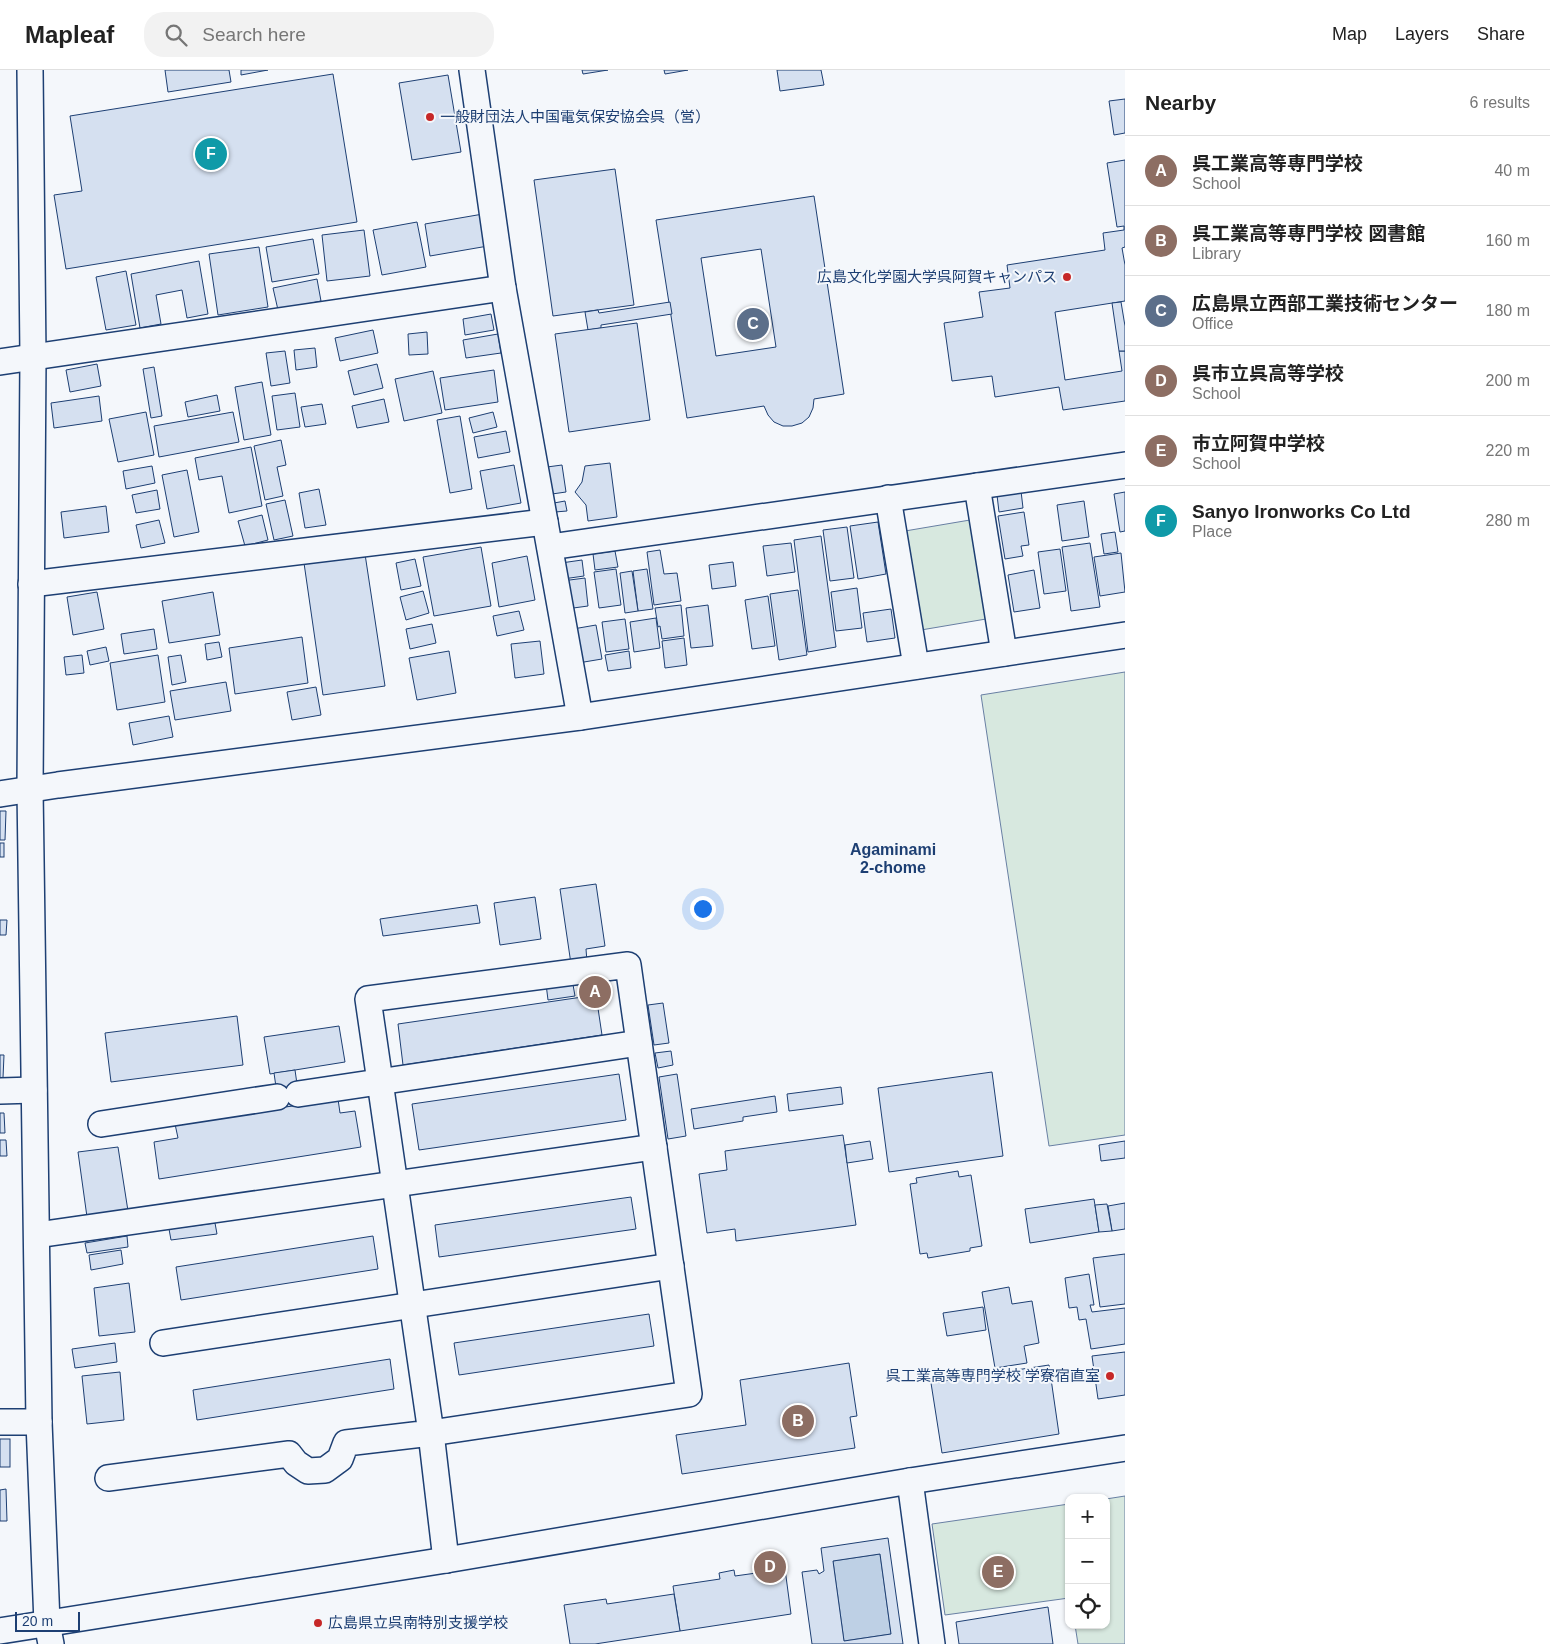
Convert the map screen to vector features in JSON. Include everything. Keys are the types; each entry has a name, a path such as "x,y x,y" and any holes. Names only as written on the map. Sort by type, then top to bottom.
{"street":[{"path":"30,70 33,357 30,789 39,1422 49,1633"},
{"path":"472,70 503,288 580,717"},
{"path":"0,362 503,288"},
{"path":"550,547 1125,465"},
{"path":"977,486 1004,653"},
{"path":"888,498 916,666"},
{"path":"31,584 545,522"},
{"path":"0,794 580,717 1125,635"},
{"path":"108,1478 289,1454 296,1463 308,1471 325,1470 340,1460 346,1443 431,1434 689,1394 628,965 368,999 431,1434 446,1560"},
{"path":"101,1124 639,1043"},
{"path":"0,1091 34,1090"},
{"path":"37,1235 654,1148"},
{"path":"163,1343 671,1266"},
{"path":"0,1422 39,1422"},
{"path":"0,1631 49,1633 446,1560 910,1480 1125,1448"},
{"path":"910,1480 932,1644"}],"shaded area":[{"path":"970,520 986,619 921,630 905,531"},
{"path":"1125,672 1125,1135 1049,1146 981,695"},
{"path":"1125,1496 1125,1644 1078,1644 1076,1629 1110,1629 1110,1498"},
{"path":"1065,1505 1065,1599 945,1615 932,1524"}],"water":[{"path":"880,1554 891,1634 844,1641 833,1561"}],"building":[{"path":"165,70 229,70 231,82 168,92"},
{"path":"241,70 268,70 241,75"},
{"path":"582,70 608,70 583,74"},
{"path":"664,70 688,70 665,74"},
{"path":"777,70 821,70 824,85 780,91"},
{"path":"333,74 357,222 66,269 54,195 82,191 70,116"},
{"name":"一般財団法人中国電気保安協会呉（営）","path":"448,75 461,152 412,160 399,83"},
{"path":"1125,99 1125,133 1114,135 1109,101"},
{"name":"広島文化学園大学呉阿賀キャンパス","path":"1125,160 1125,247 1122,248 1125,265 1125,301 1055,312 1065,380 1122,371 1119,351 1125,351 1125,401 1063,410 1059,387 995,397 992,376 952,381 944,323 983,317 979,292 1010,288 1007,265 1105,250 1103,233 1124,230 1124,226 1117,227 1107,163"},
{"path":"615,169 634,305 553,316 534,180"},
{"path":"814,196 844,394 814,399 809,417 802,423 792,426 783,426 774,422 764,406 687,418 656,220","holes":["761,249 776,347 716,356 701,258"]},
{"path":"483,214 488,246 430,256 425,224"},
{"path":"417,222 426,267 382,275 373,230"},
{"path":"364,230 370,276 327,281 322,235"},
{"path":"313,239 319,274 272,282 266,247"},
{"path":"259,247 268,307 218,315 209,254"},
{"path":"199,261 208,314 187,318 182,290 156,295 161,324 140,328 131,274"},
{"path":"126,271 136,325 106,330 96,277"},
{"path":"317,279 321,301 278,310 273,288"},
{"path":"670,302 672,314 601,325 601,328 588,330 585,312 598,310 599,313"},
{"path":"1121,302 1125,326 1125,351 1119,351 1112,303"},
{"path":"491,314 494,330 465,335 463,319"},
{"path":"637,323 650,420 569,432 555,334"},
{"path":"373,330 378,353 340,361 335,338"},
{"path":"427,332 428,354 409,355 408,334"},
{"path":"498,334 501,353 466,358 463,340"},
{"path":"315,348 317,367 296,370 294,350"},
{"path":"285,351 290,383 271,386 266,353"},
{"path":"97,364 101,386 70,392 66,370"},
{"path":"377,364 383,388 354,395 348,371"},
{"path":"154,367 162,416 151,418 143,369"},
{"path":"494,370 498,402 445,410 440,378"},
{"path":"433,371 442,413 404,421 395,379"},
{"path":"262,382 271,435 244,440 235,387"},
{"path":"295,393 300,427 277,430 272,396"},
{"path":"217,395 220,411 188,417 185,402"},
{"path":"99,396 102,421 54,428 51,403"},
{"path":"384,399 389,422 357,428 352,406"},
{"path":"322,404 326,424 305,427 301,407"},
{"path":"146,412 154,455 118,462 109,419"},
{"path":"233,412 239,442 159,457 154,426"},
{"path":"493,412 497,427 473,433 469,418"},
{"path":"460,416 472,489 450,493 437,420"},
{"path":"506,431 510,452 478,458 474,437"},
{"path":"281,440 286,465 277,467 283,496 265,500 254,446"},
{"path":"251,447 262,506 229,513 222,476 199,480 195,458"},
{"path":"610,463 617,517 588,521 586,505 575,492 582,482 585,466"},
{"path":"514,465 521,503 487,509 480,471"},
{"path":"562,465 566,492 552,494 547,467"},
{"path":"152,466 155,483 126,489 123,471"},
{"path":"187,470 199,532 174,537 162,475"},
{"path":"319,489 326,525 305,528 299,493"},
{"path":"157,490 160,509 136,513 132,495"},
{"path":"1021,491 1023,508 999,512 997,495"},
{"path":"1125,492 1125,531 1120,532 1114,494"},
{"path":"285,500 293,536 274,540 266,504"},
{"path":"565,501 567,511 555,512 554,503"},
{"path":"1084,501 1089,537 1062,541 1057,505"},
{"path":"106,506 109,532 64,538 61,512"},
{"path":"1024,512 1029,545 1021,546 1023,556 1005,559 998,516"},
{"path":"262,515 268,540 245,546 238,521"},
{"path":"159,520 165,543 141,548 136,525"},
{"path":"878,522 886,574 858,579 850,526"},
{"path":"847,527 854,578 830,581 823,530"},
{"path":"1115,532 1118,552 1104,554 1101,534"},
{"path":"821,536 836,647 808,652 794,540"},
{"path":"791,543 795,572 767,576 763,546"},
{"path":"1090,543 1100,607 1071,611 1062,547"},
{"path":"481,547 491,606 434,616 423,557"},
{"path":"1060,549 1066,591 1044,594 1038,552"},
{"path":"660,550 664,574 677,573 681,601 654,605 647,552"},
{"path":"615,551 618,567 595,570 593,554"},
{"path":"1121,553 1125,592 1100,596 1094,557"},
{"path":"365,554 385,686 323,695 304,563"},
{"path":"527,556 535,600 499,607 492,563"},
{"path":"415,559 421,586 401,590 396,563"},
{"path":"582,560 584,576 563,579 561,563"},
{"path":"733,562 736,586 712,589 709,565"},
{"path":"616,569 621,605 599,608 594,572"},
{"path":"647,569 653,609 638,611 633,571"},
{"path":"1034,570 1040,608 1014,612 1008,575"},
{"path":"632,571 638,611 625,613 620,573"},
{"path":"585,578 588,606 566,609 562,581"},
{"path":"857,588 862,628 836,631 831,592"},
{"path":"798,590 807,655 779,660 770,594"},
{"path":"423,591 429,613 406,620 400,597"},
{"path":"97,592 104,629 73,635 67,597"},
{"path":"213,592 220,635 169,643 162,601"},
{"path":"768,596 775,646 752,649 745,600"},
{"path":"681,605 684,636 662,639 655,608"},
{"path":"708,605 713,646 691,648 686,608"},
{"path":"891,609 895,638 867,642 863,613"},
{"path":"519,611 524,630 497,636 493,616"},
{"path":"656,618 660,648 634,652 630,622"},
{"path":"625,619 629,649 606,652 602,622"},
{"path":"432,624 436,643 410,649 406,629"},
{"path":"596,625 602,659 578,663 573,629"},
{"path":"154,629 157,649 124,654 121,634"},
{"path":"302,637 308,683 235,694 229,648"},
{"path":"684,638 687,665 665,668 662,641"},
{"path":"540,641 544,674 515,678 511,644"},
{"path":"219,642 222,657 207,660 205,644"},
{"path":"106,647 109,661 90,665 87,651"},
{"path":"449,651 456,693 417,700 409,658"},
{"path":"629,651 631,668 608,671 605,655"},
{"path":"82,655 84,673 66,675 64,657"},
{"path":"158,655 165,702 117,710 110,663"},
{"path":"181,655 186,682 172,685 168,657"},
{"path":"226,682 231,711 175,720 170,691"},
{"path":"316,687 321,715 292,720 287,692"},
{"path":"169,716 173,737 133,745 129,723"},
{"path":"0,811 6,811 5,840 0,840"},
{"path":"0,843 4,843 4,857 0,857"},
{"path":"596,884 605,946 586,949 587,962 571,964 560,889"},
{"path":"535,897 541,939 500,945 494,903"},
{"path":"477,905 480,923 383,936 380,919"},
{"path":"0,920 7,920 6,935 0,935"},
{"path":"572,979 575,996 548,1000 546,984"},
{"path":"596,995 602,1035 403,1065 398,1024"},
{"path":"663,1003 669,1043 654,1045 648,1005"},
{"path":"237,1016 243,1065 111,1082 105,1033"},
{"path":"339,1026 345,1062 270,1074 264,1037"},
{"path":"671,1051 673,1065 658,1068 655,1053"},
{"path":"0,1055 4,1055 3,1078 0,1078"},
{"path":"295,1070 300,1105 279,1108 274,1073"},
{"path":"992,1072 1003,1156 889,1172 878,1088"},
{"path":"619,1074 626,1120 419,1150 412,1104"},
{"path":"677,1074 686,1136 668,1139 659,1077"},
{"path":"841,1087 843,1104 789,1111 787,1094"},
{"path":"775,1096 777,1112 743,1117 743,1121 694,1129 691,1109"},
{"path":"338,1099 340,1113 355,1111 361,1147 159,1179 154,1142 178,1138 175,1124"},
{"path":"0,1113 4,1113 5,1133 0,1133"},
{"path":"843,1135 856,1225 736,1241 735,1229 707,1233 699,1174 727,1170 725,1151"},
{"path":"0,1140 6,1140 7,1156 0,1156"},
{"path":"870,1141 873,1159 847,1163 845,1145"},
{"path":"1125,1141 1125,1158 1101,1161 1099,1145"},
{"path":"118,1147 128,1211 87,1217 78,1152"},
{"path":"958,1171 959,1177 971,1175 982,1246 970,1248 970,1251 928,1258 927,1253 920,1254 910,1184 917,1183 916,1178"},
{"path":"631,1197 636,1229 439,1257 435,1225"},
{"path":"1094,1199 1099,1232 1030,1243 1025,1209"},
{"path":"1125,1203 1125,1229 1112,1231 1108,1206"},
{"path":"1107,1204 1112,1231 1099,1232 1095,1205"},
{"path":"215,1223 217,1234 171,1240 169,1229"},
{"path":"127,1236 128,1247 87,1253 85,1243"},
{"path":"373,1236 378,1269 181,1300 176,1267"},
{"path":"121,1250 123,1264 91,1270 89,1255"},
{"path":"1125,1254 1125,1304 1100,1307 1093,1258"},
{"path":"1089,1274 1094,1305 1090,1305 1092,1312 1125,1308 1125,1344 1091,1349 1086,1319 1079,1320 1077,1307 1069,1308 1065,1278"},
{"path":"129,1283 135,1332 99,1336 94,1288"},
{"path":"1009,1287 1012,1304 1032,1301 1039,1343 1024,1346 1027,1363 995,1368 982,1292"},
{"path":"983,1307 986,1330 947,1336 943,1313"},
{"path":"649,1314 654,1346 459,1375 454,1343"},
{"path":"115,1343 117,1362 75,1368 72,1349"},
{"name":"呉工業高等専門学校 学寮宿直室","path":"1125,1352 1125,1395 1098,1399 1092,1356"},
{"path":"390,1359 394,1389 197,1420 193,1390"},
{"path":"849,1363 857,1416 850,1417 855,1448 682,1474 676,1435 746,1425 740,1380"},
{"path":"1049,1365 1059,1434 942,1453 931,1383"},
{"path":"120,1372 124,1420 87,1424 82,1376"},
{"path":"0,1439 10,1439 10,1467 0,1467"},
{"path":"6,1489 7,1521 0,1521 0,1490"},
{"path":"888,1538 903,1644 812,1644 802,1572 817,1570 819,1574 824,1571 821,1548","holes":["880,1554 891,1634 844,1641 833,1561"]},
{"path":"785,1569 791,1614 680,1631 673,1586 720,1579 719,1573 734,1570 735,1576"},
{"path":"674,1594 680,1631 595,1644 570,1644 564,1605 606,1599 607,1604"},
{"path":"1048,1607 1053,1644 959,1644 956,1622"}],"place":[{"name":"一般財団法人中国電気保安協会呉（営）","path":"430,117"},
{"name":"Sanyo Ironworks Co Ltd","path":"211,154"},
{"name":"広島文化学園大学呉阿賀キャンパス","path":"1067,277"},
{"name":"広島県立西部工業技術センター","path":"753,324"},
{"name":"呉工業高等専門学校","path":"595,992"},
{"name":"呉工業高等専門学校 学寮宿直室","path":"1110,1376"},
{"name":"呉工業高等専門学校 図書館","path":"798,1421"},
{"name":"呉市立呉高等学校","path":"770,1567"},
{"name":"市立阿賀中学校","path":"998,1572"},
{"name":"広島県立呉南特別支援学校","path":"318,1623"}],"district":[{"name":"Agaminami 2-chome","path":"893,858"}]}
